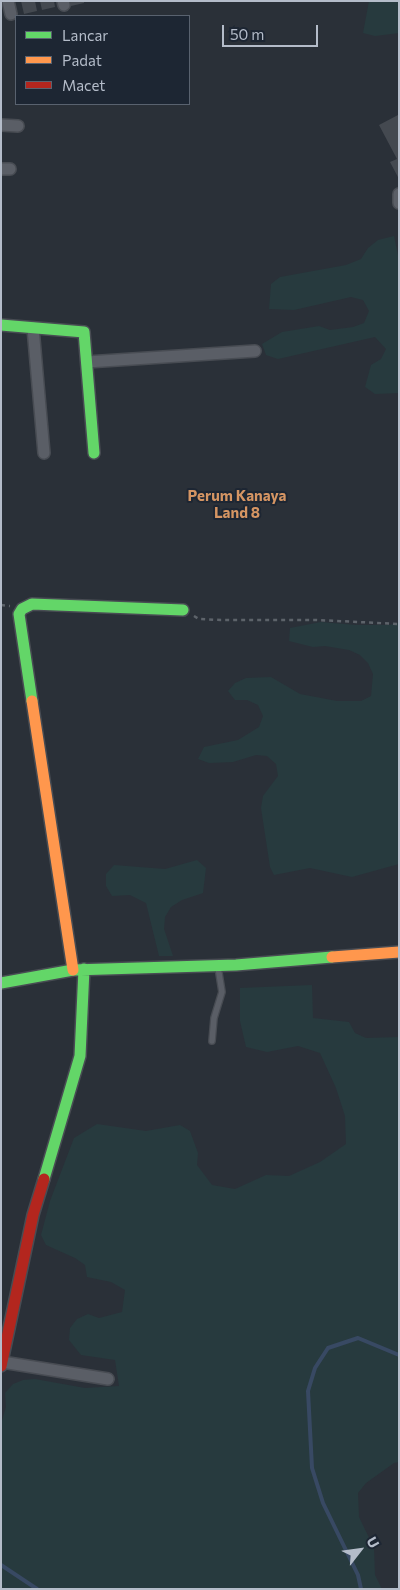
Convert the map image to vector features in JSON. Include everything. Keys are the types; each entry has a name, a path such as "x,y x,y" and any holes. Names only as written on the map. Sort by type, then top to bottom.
{"street":[{"path":"8,1 11,14"},
{"path":"1,125 18,126"},
{"path":"399,194 399,203"},
{"path":"1,325 84,332 94,453"},
{"path":"33,328 44,453"},
{"path":"87,362 256,351"},
{"path":"108,1379 2,1364 33,1215 80,1056 78,970 19,614 22,609 32,604 183,610"},
{"path":"1,983 78,970 218,965 399,952"}],"lane":[{"path":"212,1041 214,1018 222,992 218,965"}],"path":[{"path":"183,610 199,619 399,624"}],"green space":[{"path":"369,1 399,1 399,33 375,36 363,33"},
{"path":"394,236 399,260 399,393 375,394 365,387 371,365 381,359 386,349 375,337 278,359 266,355 262,344 282,332 319,326 330,330 353,327 364,323 369,311 363,300 351,297 294,310 269,309 271,284 280,277 346,265 361,259 368,248 378,240"},
{"path":"321,622 356,625 389,625 399,623 399,864 352,877 310,868 274,875 270,867 261,808 263,796 278,776 276,764 267,756 256,755 233,762 209,763 198,759 204,747 238,740 259,727 263,716 258,705 247,700 235,700 228,691 235,683 246,678 271,677 300,694 337,701 361,701 371,696 373,674 368,663 360,655 349,650 325,646 313,647 289,641 290,628"},
{"path":"197,860 206,868 203,893 182,900 171,907 165,917 164,929 173,956 159,956 146,903 130,895 112,896 106,886 106,874 114,865 165,869"},
{"path":"312,985 313,1018 349,1022 355,1033 366,1038 399,1037 399,1462 394,1463 366,1483 358,1493 359,1517 374,1548 375,1575 382,1589 1,1589 1,1424 6,1407 5,1393 13,1384 23,1380 35,1379 85,1388 119,1386 115,1360 81,1355 69,1340 70,1328 77,1319 88,1314 99,1318 122,1312 125,1290 111,1282 87,1277 85,1265 75,1258 46,1245 41,1235 50,1201 74,1138 97,1124 146,1131 180,1125 190,1131 198,1153 197,1165 212,1185 235,1189 266,1175 289,1176 320,1162 346,1144 345,1116 336,1088 320,1053 298,1046 267,1052 246,1047 240,1021 240,988"}],"building":[{"path":"21,1 35,1 37,11 24,14"},
{"path":"40,1 54,1 55,7 42,10"},
{"path":"70,1 84,1 84,3 71,6"},
{"path":"398,115 399,179 390,162 397,159 379,125"}],"waterway":[{"path":"361,1589 358,1575 323,1503 312,1468 308,1391 315,1368 328,1348 358,1338 399,1355"},
{"path":"1,1565 37,1589"}],"traffic: fast":[{"path":"1,325 84,332 94,453"},
{"path":"32,701 19,614 22,609 32,604 183,610"},
{"path":"1,983 73,970 236,965 332,957"},
{"path":"44,1179 80,1056 84,969"}],"traffic: slow":[{"path":"32,701 73,970"},
{"path":"332,957 399,952"}],"traffic: jam":[{"path":"1,1366 33,1215 44,1179"}],"district":[{"name":"Perum Kanaya Land 8","path":"237,504"}]}
